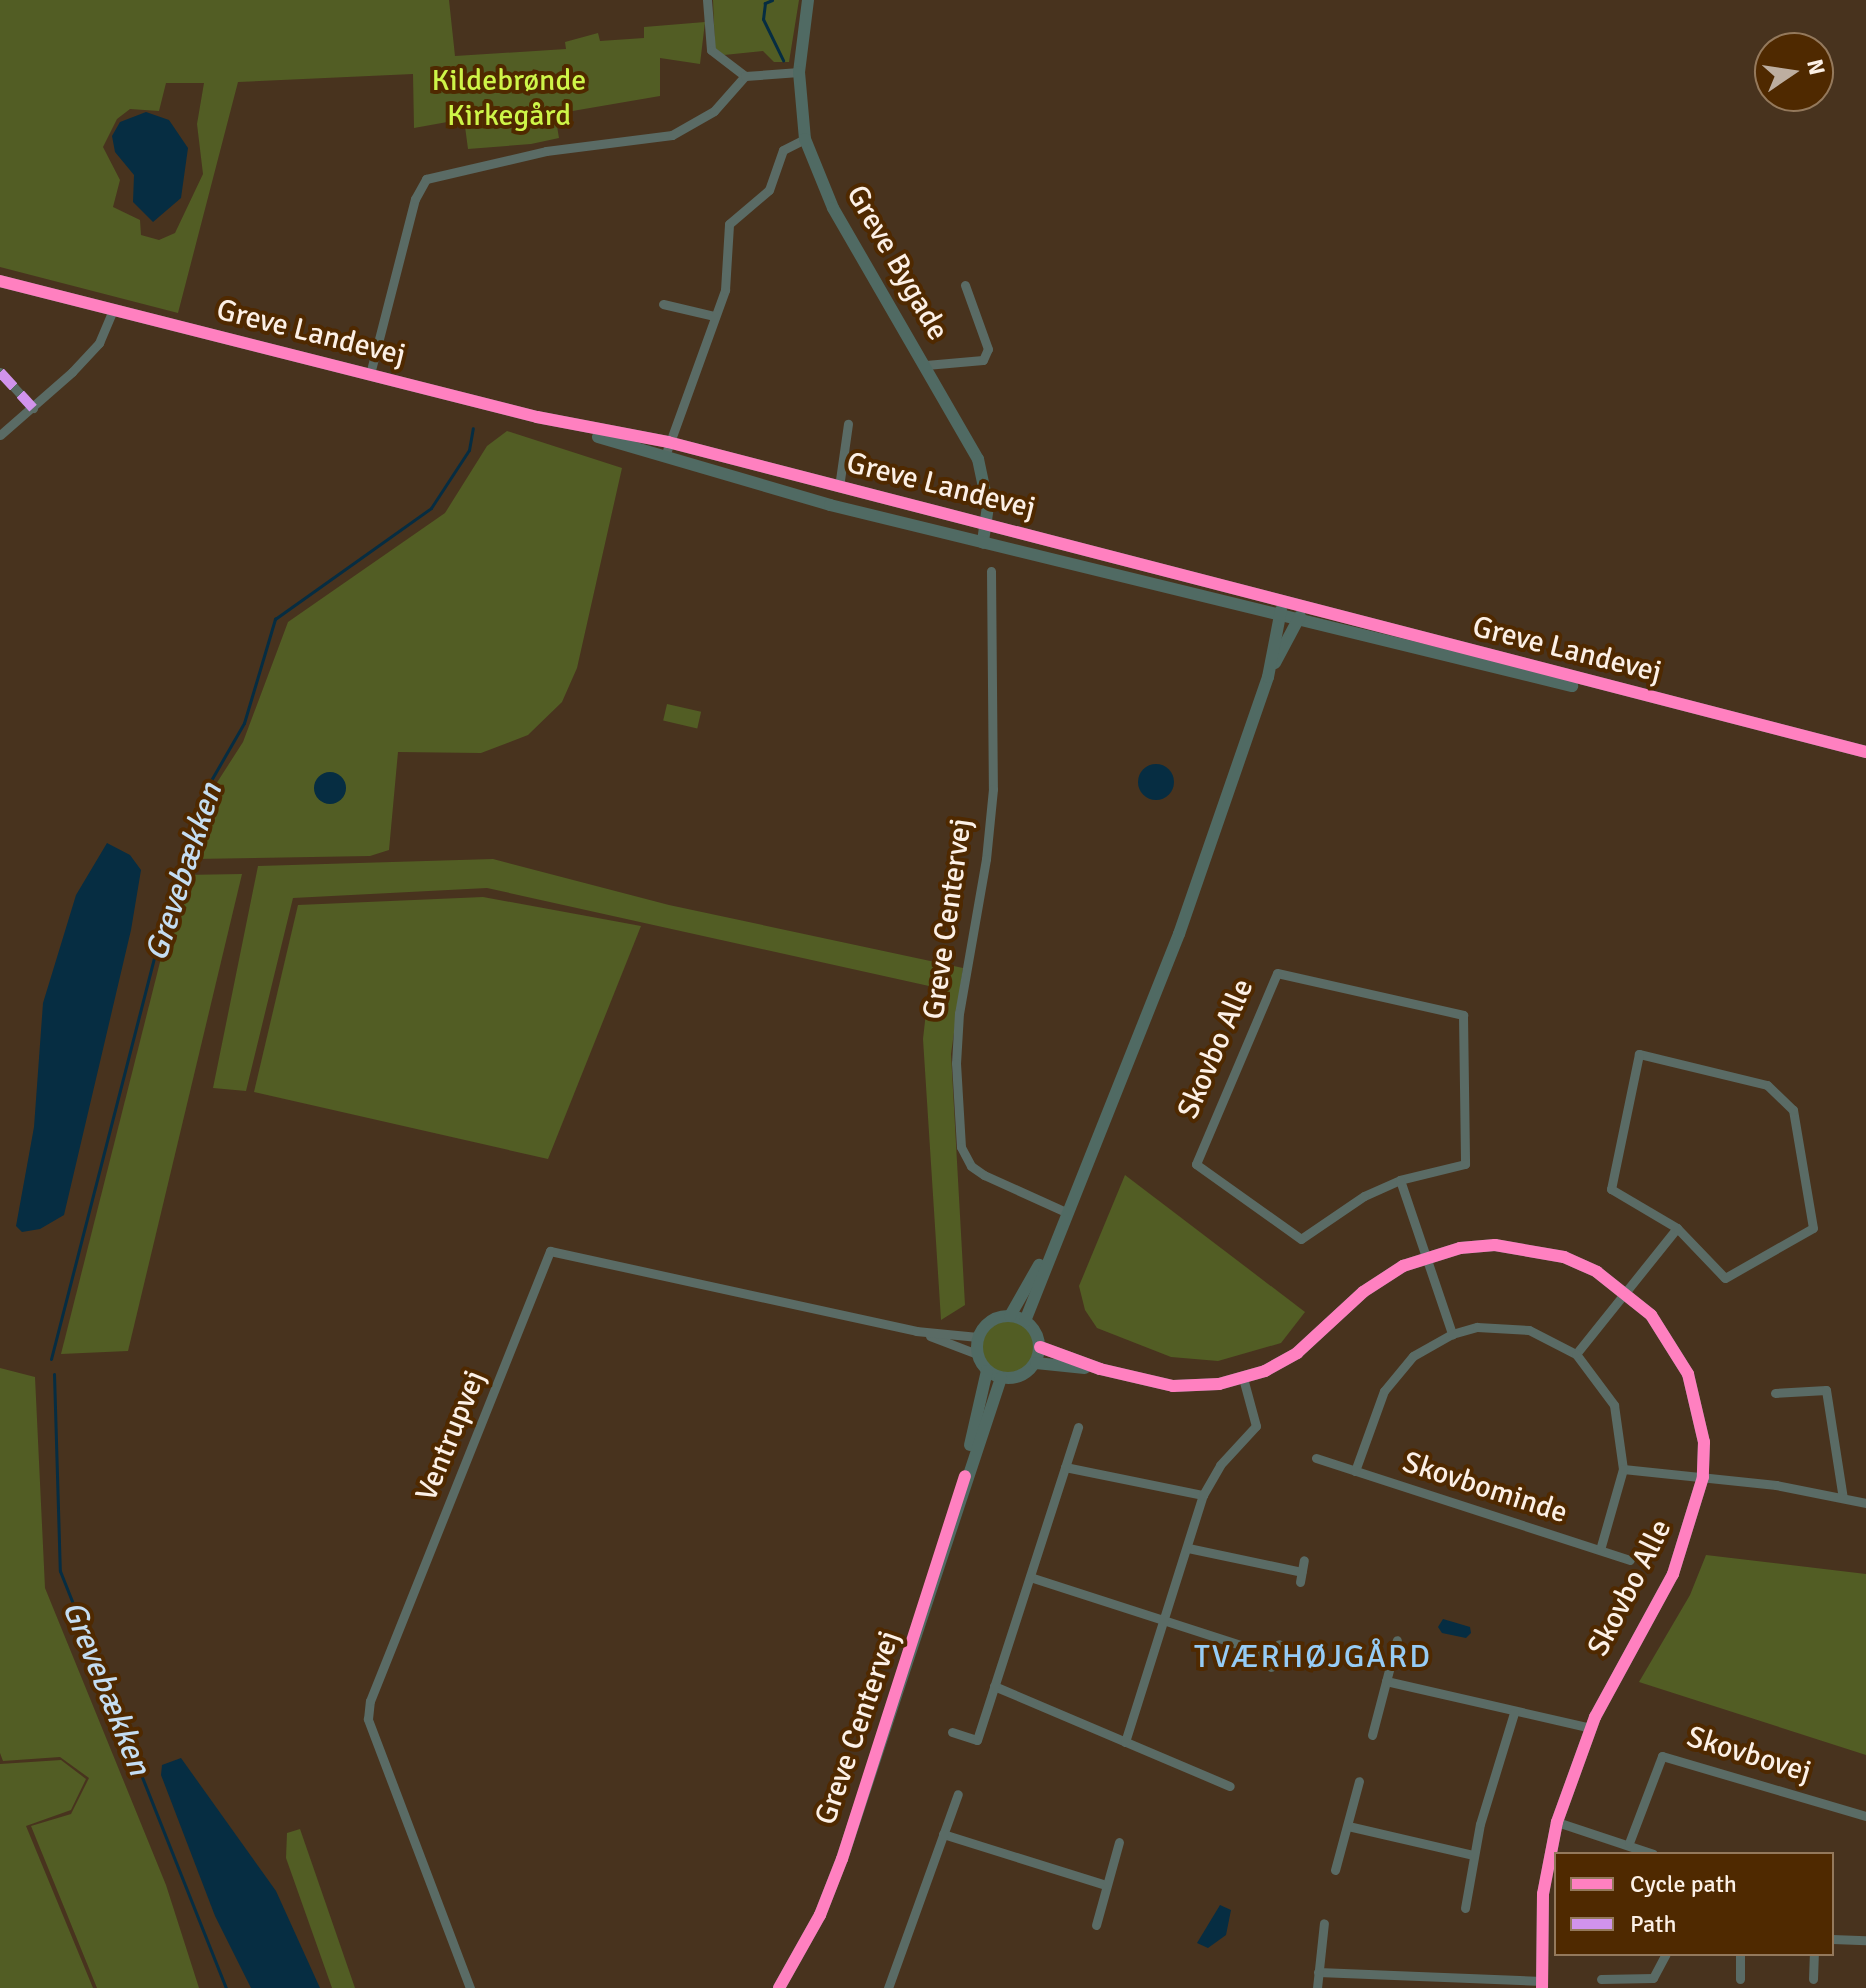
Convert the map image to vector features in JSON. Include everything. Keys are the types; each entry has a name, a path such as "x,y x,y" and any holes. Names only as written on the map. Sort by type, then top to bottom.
{"street":[{"path":"707,0 711,50 745,76 799,72"},
{"name":"Greve Bygade","path":"808,0 799,72 805,139 833,208 926,365 981,469 985,523 983,543"},
{"path":"370,374 415,199 426,179 546,151 672,135 714,111 745,76"},
{"path":"666,449 725,290 729,224 769,190 783,150 805,139"},
{"name":"Greve Landevej","path":"0,281 666,449 985,523 1300,615 1866,752"},
{"path":"926,365 983,360 988,349 965,285"},
{"path":"663,304 714,316"},
{"path":"0,435 33,408 99,343 113,310"},
{"path":"0,372 33,408"},
{"name":"Greve Landevej","path":"839,487 848,424"},
{"name":"Greve Landevej","path":"666,449 983,543 1281,610"},
{"name":"Greve Centervej","path":"991,571 993,789 986,859 959,1013 956,1063 961,1147 971,1166 984,1175 1066,1212"},
{"path":"1025,1321 1179,934 1268,677 1281,610"},
{"path":"1268,677 1300,615"},
{"name":"Skovbo Alle","path":"1277,973 1463,1015 1465,1164 1400,1180 1331,1215 1301,1239 1196,1164 1277,973"},
{"path":"1639,1054 1767,1085 1793,1110 1813,1228 1725,1278 1677,1228 1611,1189 1639,1054"},
{"path":"1400,1180 1452,1334"},
{"path":"1576,1354 1677,1228"},
{"path":"1010,1316 1057,1235"},
{"name":"Skovbo Alle","path":"1040,1347 1100,1369 1173,1386 1243,1378 1297,1353 1363,1292 1426,1257 1495,1245 1530,1248 1586,1267 1626,1291 1672,1343 1688,1374 1702,1431 1703,1477 1673,1574 1591,1728 1557,1822 1543,1894 1542,1985"},
{"name":"Ventrupvej","path":"470,1988 368,1719 370,1701 550,1251 916,1331 978,1337"},
{"path":"1010,1316 1025,1321 1040,1347 1036,1363 1021,1377 1001,1378 987,1371 977,1354 978,1337 991,1321 1010,1316"},
{"name":"Skovbominde","path":"1355,1471 1374,1412 1397,1372 1431,1343 1452,1334 1503,1326 1554,1340 1576,1354 1614,1405 1623,1469 1600,1550"},
{"name":"Ventrupvej","path":"916,1331 977,1354"},
{"name":"Skovbo Alle","path":"1036,1363 1100,1369"},
{"name":"Greve Centervej","path":"965,1476 987,1371"},
{"name":"Greve Centervej","path":"779,1988 820,1915 842,1859 965,1476 1001,1378"},
{"path":"1125,1742 1203,1495 1220,1465 1256,1426 1243,1378"},
{"path":"1775,1393 1826,1390 1843,1498"},
{"path":"952,1732 977,1740 1078,1427"},
{"name":"Skovbominde","path":"1316,1458 1630,1560"},
{"path":"1065,1467 1203,1495"},
{"path":"1623,1469 1703,1477 1866,1503"},
{"path":"1188,1548 1301,1577 1304,1560"},
{"path":"1030,1577 1275,1656"},
{"path":"1372,1735 1397,1640"},
{"path":"1271,1667 1279,1644"},
{"path":"1386,1681 1514,1713 1591,1728"},
{"path":"994,1686 1230,1786"},
{"path":"1465,1908 1474,1855 1514,1713"},
{"name":"Skovbovej","path":"1629,1843 1662,1756 1866,1816"},
{"path":"1335,1870 1359,1781"},
{"path":"888,1988 958,1794"},
{"path":"1557,1822 1629,1843 1649,1852"},
{"path":"1348,1826 1474,1855"},
{"path":"943,1834 1106,1885"},
{"path":"1096,1925 1119,1842"},
{"path":"1317,1988 1324,1923"},
{"path":"1834,1939 1866,1940"},
{"path":"1601,1979 1653,1978 1665,1956"},
{"path":"1740,1956 1740,1979"},
{"path":"1813,1979 1814,1956"},
{"path":"1318,1972 1468,1985 1542,1985"}],"green space":[{"name":"Kildebrønde Kirkegård","path":"0,0 449,0 455,56 566,49 565,42 598,33 600,41 644,38 644,27 705,22 700,64 660,58 660,96 555,114 559,138 531,144 468,149 464,119 414,128 413,74 238,82 178,313 0,267","holes":["166,83 204,83 197,124 203,174 175,233 159,240 141,235 140,220 113,207 120,180 103,147 117,119 130,109 159,111"]},
{"path":"713,0 799,0 789,62 774,62 763,51 724,55 715,48"},
{"path":"507,431 622,468 577,668 562,702 528,735 481,753 398,752 389,850 370,856 193,859 209,795 243,742 288,622 445,513 487,446"},
{"path":"667,704 701,712 697,728 663,721"},
{"path":"493,859 669,905 963,968 951,1054 965,1305 941,1320 923,1039 929,986 487,888 293,898 246,1091 213,1088 258,866"},
{"path":"242,874 128,1351 61,1354 182,875"},
{"path":"483,897 641,926 548,1159 254,1092 298,905"},
{"path":"1125,1175 1305,1312 1281,1343 1218,1361 1171,1357 1097,1328 1085,1310 1079,1286"},
{"path":"1008,1321 1028,1329 1036,1349 1028,1369 1008,1377 988,1369 980,1349 988,1329"},
{"path":"0,1368 35,1377 45,1588 166,1885 199,1988 97,1988 31,1826 71,1814 89,1778 60,1757 3,1761 0,1753"},
{"path":"1706,1555 1866,1574 1866,1755 1639,1682 1690,1595"},
{"path":"61,1760 86,1779 71,1810 26,1826 93,1988 0,1988 0,1764"},
{"path":"300,1829 355,1988 332,1988 286,1858 287,1833"}],"water":[{"path":"146,112 169,120 188,148 181,198 153,222 133,202 134,175 115,152 112,136 120,122"},
{"path":"1156,764 1168,770 1174,782 1168,794 1156,800 1144,794 1138,782 1144,770"},
{"path":"330,772 342,776 346,788 342,800 330,804 318,800 314,788 318,776"},
{"path":"107,843 130,855 141,870 131,930 64,1215 40,1229 22,1232 16,1226 34,1127 43,1003 76,895"},
{"path":"1443,1619 1470,1627 1471,1633 1466,1638 1442,1633 1438,1627"},
{"path":"181,1758 276,1891 320,1988 251,1988 215,1916 161,1775 162,1765"},
{"path":"1220,1905 1231,1910 1226,1935 1208,1948 1197,1943"}],"waterway":[{"path":"772,0 765,3 763,19 783,60"},
{"name":"Grevebækken","path":"51,1359 171,892 202,796 244,723 275,619 431,508 469,450 473,428"},
{"name":"Grevebækken","path":"54,1374 60,1571 226,1988"}],"marked path":[{"path":"0,372 33,408"}],"cycle path":[{"path":"0,281 537,417 668,442 1866,752"},
{"path":"1040,1347 1100,1369 1173,1386 1219,1384 1265,1371 1297,1353 1363,1292 1403,1266 1460,1248 1495,1245 1564,1257 1597,1272 1651,1315 1688,1374 1704,1442 1703,1477 1673,1574 1595,1717 1557,1822 1543,1894 1542,1988"},
{"path":"779,1988 820,1915 842,1859 965,1476"}],"district":[{"name":"TVÆRHØJGÅRD","path":"1313,1657"}]}
